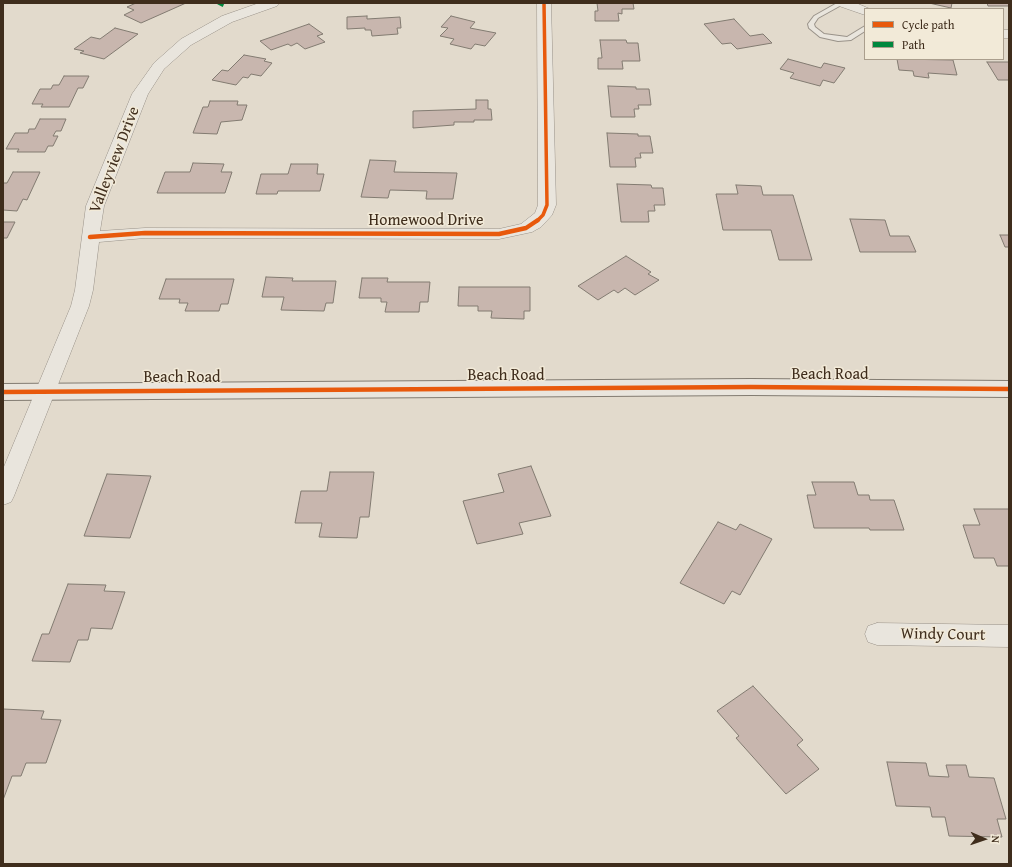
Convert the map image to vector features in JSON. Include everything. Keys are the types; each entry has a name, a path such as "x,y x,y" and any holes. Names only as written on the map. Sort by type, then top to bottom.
{"street":[{"name":"Valleyview Drive","path":"3,496 80,306 84,290 90,237 99,193 140,94 159,66 171,54 203,31 243,12 272,3"},
{"name":"Homewood Drive","path":"90,237 145,233 499,234 526,228 535,223 543,215 547,205 544,3"},
{"path":"843,3 864,11"},
{"name":"Beach Road","path":"3,392 743,388 1009,389"},
{"name":"Windy Court","path":"877,634 1009,636"}],"lane":[{"path":"843,3 816,17 811,24 812,28 822,36 838,39 849,39 864,29"}],"building":[{"path":"136,3 186,3 141,23 124,15 134,10 127,7"},
{"path":"597,3 633,3 634,9 622,9 622,14 618,13 619,21 595,21 595,11 598,11"},
{"path":"929,3 952,3 951,8"},
{"path":"987,3 1009,3 1009,6 988,6"},
{"path":"367,16 367,19 400,17 401,28 397,28 398,34 372,36 371,30 365,30 365,28 347,29 347,17"},
{"path":"451,16 475,22 470,28 496,33 485,46 475,44 471,49 450,44 454,39 440,36 448,28 441,27"},
{"path":"734,19 750,36 763,34 772,43 737,49 731,43 722,44 704,24"},
{"path":"309,24 323,34 317,36 325,42 305,49 297,43 291,46 288,44 271,50 260,41"},
{"path":"115,28 138,34 104,59 80,53 84,51 74,49 91,37 100,39"},
{"path":"600,40 626,40 627,43 638,43 640,61 622,61 623,69 598,69 598,58 602,58"},
{"path":"244,55 266,59 264,61 272,63 261,76 251,74 248,78 243,77 236,85 212,80 222,70 228,71"},
{"path":"788,59 821,68 824,63 845,68 834,83 823,80 820,86 790,78 794,73 780,69"},
{"path":"897,60 953,60 957,75 928,73 929,78 914,76 913,71 899,70"},
{"path":"987,62 1009,62 1009,80 998,80"},
{"path":"64,76 89,76 83,88 78,88 69,107 41,107 43,104 32,104 40,89 51,89 53,85 59,85"},
{"path":"608,86 649,89 651,105 638,105 639,109 634,109 635,117 611,117"},
{"path":"476,100 488,100 488,109 491,109 492,120 454,122 454,125 413,128 413,111 476,109"},
{"path":"210,101 238,101 237,105 247,105 242,120 221,122 217,134 193,133 203,107 208,107"},
{"path":"40,119 66,119 61,131 56,131 53,136 58,136 53,146 48,146 45,152 17,152 19,149 6,149 15,133 28,133 29,129 35,129"},
{"path":"607,133 650,136 653,153 640,153 641,158 635,158 636,167 610,167"},
{"path":"370,160 396,161 394,172 457,173 453,199 426,199 427,191 390,190 388,198 361,197"},
{"path":"193,163 224,164 221,172 232,172 225,193 157,193 165,172 190,172"},
{"path":"291,164 318,164 317,174 324,174 320,191 278,191 277,194 256,194 261,174 288,174"},
{"path":"13,172 40,172 27,200 23,199 17,211 3,210 3,183 7,183"},
{"path":"617,184 651,185 652,188 663,188 665,205 654,205 655,211 648,211 649,222 621,222"},
{"path":"736,185 761,186 763,195 793,195 812,260 779,260 771,230 723,230 716,194 738,194"},
{"path":"850,219 885,220 890,236 909,236 916,252 860,252"},
{"path":"3,222 15,222 7,238 3,238"},
{"path":"1000,235 1009,235 1009,247 1005,247"},
{"path":"626,256 651,272 648,274 659,280 635,295 625,288 618,293 614,290 598,300 578,286"},
{"path":"266,277 293,278 292,281 336,281 333,303 326,303 324,311 281,310 284,297 262,297"},
{"path":"362,278 388,278 387,282 430,282 428,302 420,302 419,312 385,312 387,302 381,302 381,298 359,298"},
{"path":"166,279 234,279 228,304 221,304 219,311 185,311 188,303 179,303 180,299 159,299"},
{"path":"459,287 530,287 530,311 524,311 524,319 491,318 492,311 478,311 478,306 458,306"},
{"path":"531,466 551,516 519,523 523,534 477,544 463,501 504,492 498,474"},
{"path":"330,472 374,472 369,517 360,517 357,538 319,537 322,523 295,523 301,491 327,491"},
{"path":"107,474 151,476 130,538 84,536"},
{"path":"812,482 854,482 858,495 869,495 870,500 894,500 904,530 870,530 869,528 814,528 807,495 816,495"},
{"path":"974,509 1009,509 1009,566 997,566 994,558 974,558 963,525 980,525"},
{"path":"718,522 736,530 740,524 772,539 740,595 732,591 724,604 680,583"},
{"path":"68,584 106,585 104,591 125,592 112,629 91,628 88,640 78,640 70,662 32,661 42,634 49,634"},
{"path":"753,686 803,740 797,745 819,769 786,794 736,738 739,736 717,711"},
{"path":"3,709 44,711 41,719 61,720 46,763 26,763 21,776 12,776 3,800"},
{"path":"887,762 926,763 929,776 949,777 946,765 966,765 969,777 994,778 1006,819 997,819 1002,837 949,836 945,817 932,817 930,807 896,806"}],"marked path":[{"path":"218,3 226,7"}],"cycle path":[{"path":"90,237 145,233 499,234 526,228 535,223 543,215 547,205 544,3"},
{"path":"3,392 751,387 1009,389"}]}
